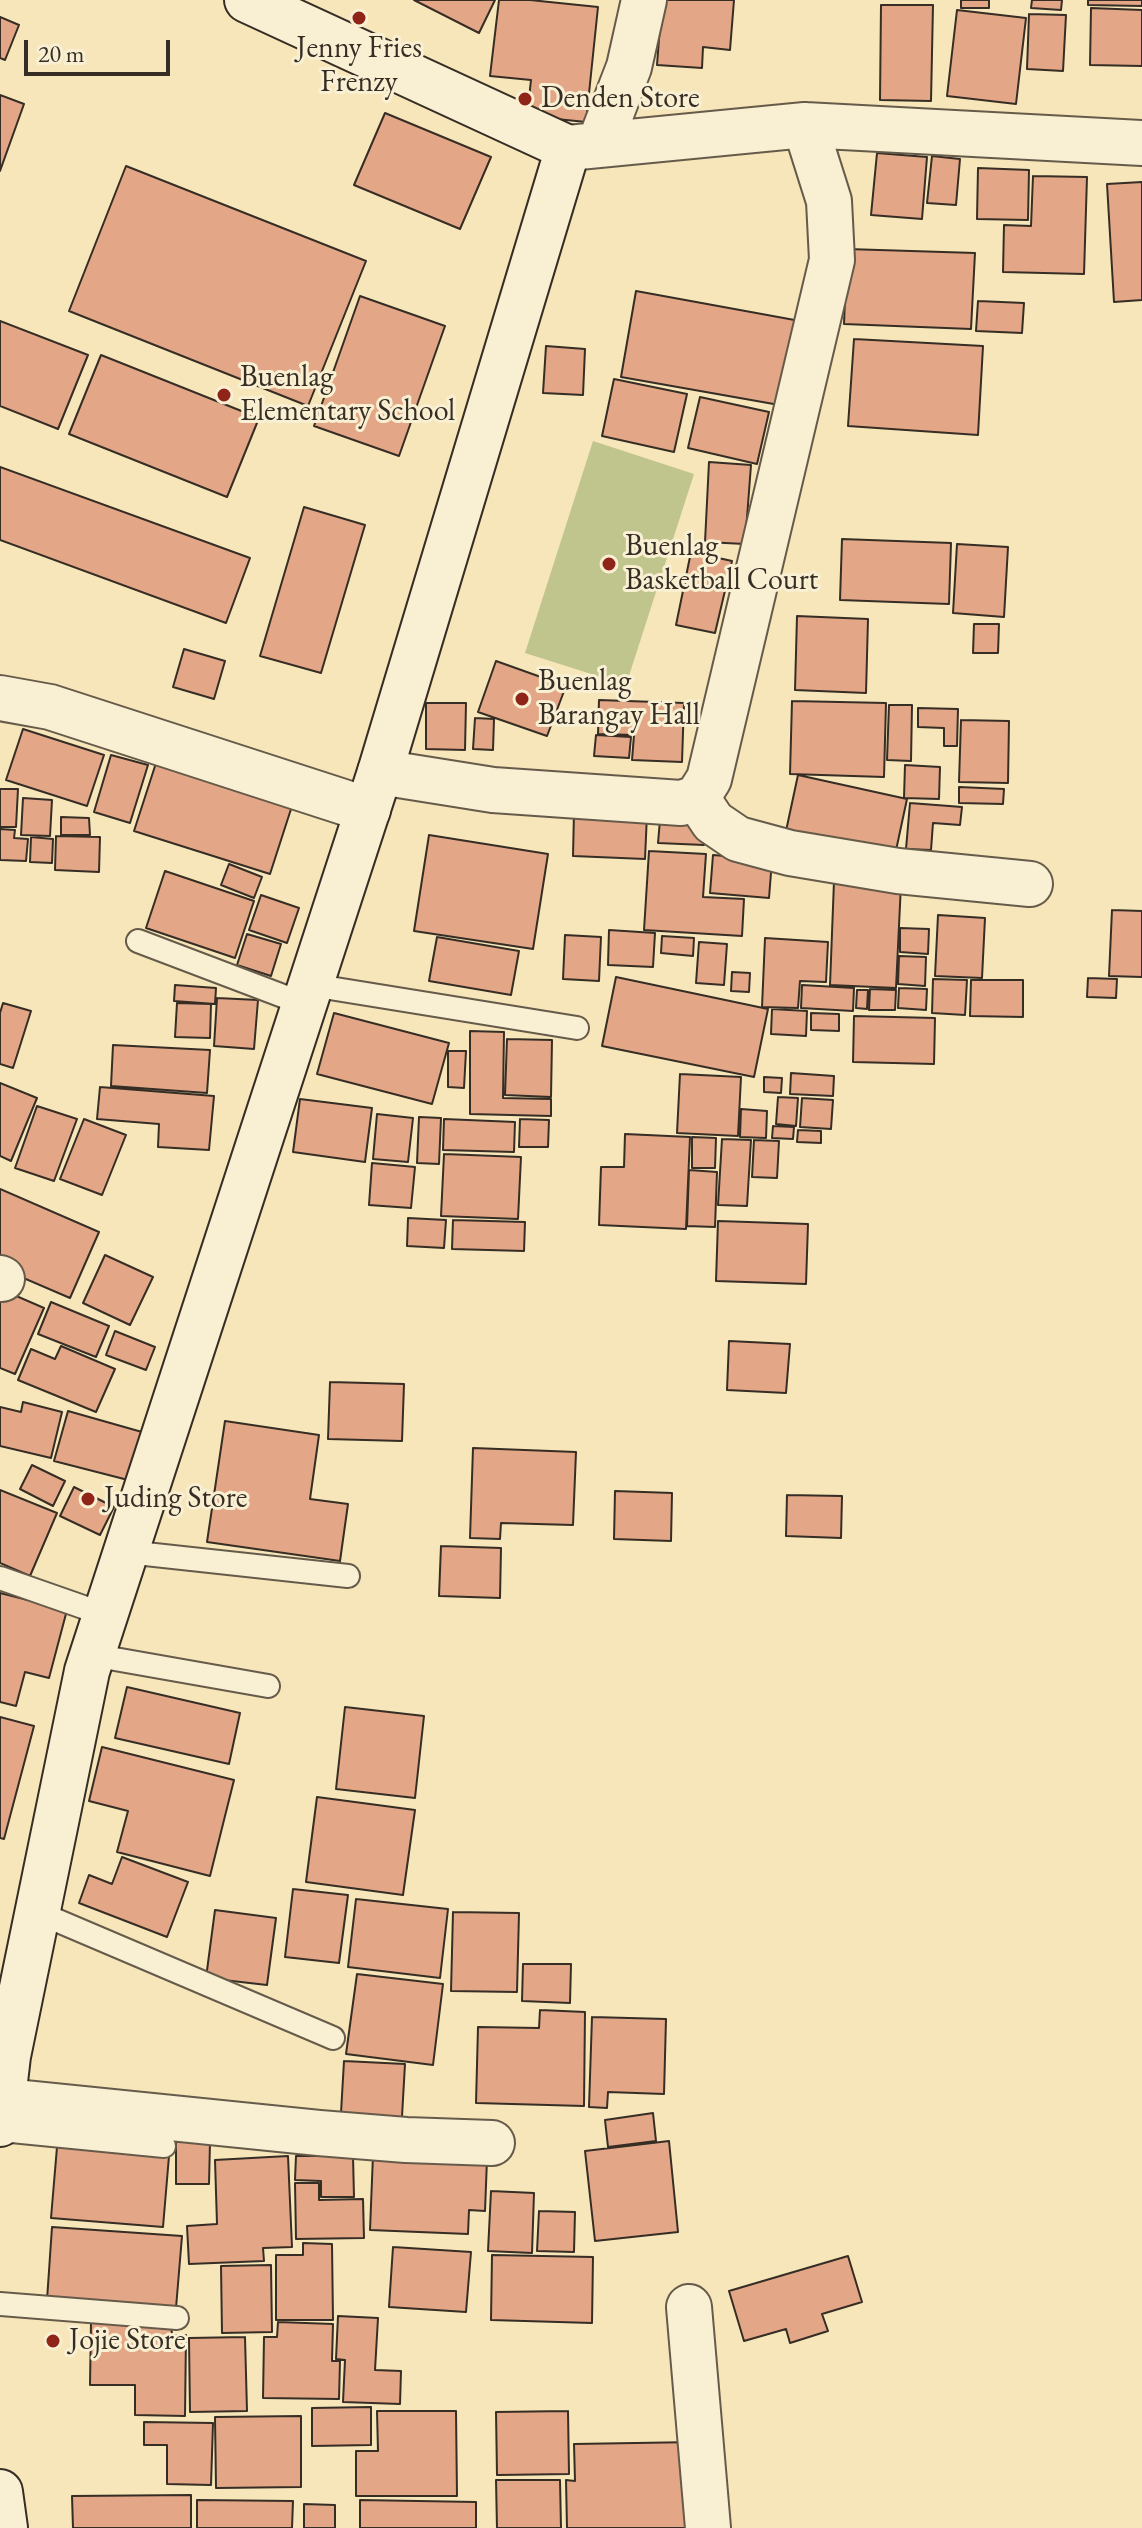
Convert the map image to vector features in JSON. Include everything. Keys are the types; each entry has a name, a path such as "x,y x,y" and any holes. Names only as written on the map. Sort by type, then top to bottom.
{"street":[{"path":"247,0 583,146 805,125 1142,143"},
{"path":"492,2143 1,2119 4,2053 99,1635 583,146 629,67 644,0"},
{"path":"0,698 50,707 374,791 493,790 681,803 697,798 709,779 832,260 829,201 805,125"},
{"path":"697,798 713,822 738,839 790,853 898,871 1030,884"},
{"path":"689,2307 708,2528"},
{"path":"0,2492 5,2528"}],"lane":[{"path":"138,941 308,995 577,1028"},
{"path":"127,1552 348,1576"},
{"path":"0,1578 99,1635 268,1686"},
{"path":"37,1912 333,2038"},
{"path":"1,2119 164,2146"},
{"path":"0,2304 177,2318"}],"green space":[{"name":"Buenlag Basketball Court","path":"593,441 694,474 626,685 525,653"}],"building":[{"path":"414,0 495,0 479,33"},
{"path":"499,0 598,7 586,122 527,116 531,80 490,76"},
{"path":"662,0 734,0 730,50 703,47 702,68 657,65"},
{"path":"961,0 989,0 989,8 961,8"},
{"path":"1032,0 1062,0 1061,10 1031,8"},
{"path":"1088,0 1142,0 1142,6 1088,5"},
{"path":"881,5 933,5 931,101 880,100"},
{"path":"1091,8 1142,10 1142,66 1090,65"},
{"path":"957,10 1026,18 1016,104 947,96"},
{"path":"1029,14 1066,15 1063,71 1027,69"},
{"path":"0,17 19,25 5,60 0,58"},
{"path":"0,95 24,104 0,171"},
{"path":"385,113 491,157 460,229 354,185"},
{"path":"877,153 927,157 922,219 871,215"},
{"path":"932,156 960,159 956,205 927,203"},
{"path":"126,166 366,261 308,406 69,311"},
{"path":"978,168 1029,170 1028,220 977,219"},
{"path":"1033,176 1087,177 1084,274 1003,272 1004,225 1031,226"},
{"path":"1142,182 1142,300 1114,302 1107,184"},
{"path":"847,249 975,253 971,329 844,324"},
{"path":"636,291 800,321 785,406 621,377"},
{"path":"360,296 445,326 399,456 314,426"},
{"path":"978,301 1024,303 1022,333 976,331"},
{"path":"0,321 88,355 58,429 0,406"},
{"path":"854,339 983,346 978,435 848,426"},
{"path":"546,346 585,349 583,395 543,393"},
{"path":"101,355 259,418 227,497 69,434"},
{"path":"614,379 687,394 674,452 602,436"},
{"path":"700,397 769,412 757,464 688,448"},
{"path":"709,462 751,465 745,544 705,542"},
{"path":"0,467 250,558 226,623 0,540"},
{"path":"304,507 365,525 321,673 260,656"},
{"path":"842,539 951,543 949,604 840,600"},
{"path":"957,544 1008,547 1004,617 953,613"},
{"path":"691,552 732,561 715,633 676,625"},
{"path":"797,616 868,619 866,693 795,690"},
{"path":"974,624 999,624 998,653 973,653"},
{"path":"184,649 225,661 214,699 173,687"},
{"name":"Buenlag Barangay Hall","path":"496,661 566,686 547,736 478,712"},
{"path":"599,700 684,703 682,762 632,760 634,735 598,734"},
{"path":"792,701 886,703 884,777 790,774"},
{"path":"426,703 466,703 465,750 426,749"},
{"path":"889,705 912,705 911,761 887,760"},
{"path":"918,708 958,709 957,746 944,746 944,728 918,727"},
{"path":"475,718 494,719 493,750 473,749"},
{"path":"961,720 1009,721 1008,783 959,782"},
{"path":"23,729 104,755 87,806 6,780"},
{"path":"596,735 631,737 629,758 594,756"},
{"path":"111,755 148,765 130,823 94,812"},
{"path":"156,763 292,806 270,874 134,831"},
{"path":"905,765 940,767 939,799 904,798"},
{"path":"798,775 907,799 895,855 786,831"},
{"path":"959,787 1004,789 1003,804 959,803"},
{"path":"0,789 18,789 16,827 0,827"},
{"path":"23,798 52,800 50,836 21,835"},
{"path":"910,803 962,807 960,825 933,823 931,850 906,849"},
{"path":"574,812 647,814 645,859 573,856"},
{"path":"61,817 89,818 90,835 61,835"},
{"path":"660,820 705,822 704,845 658,843"},
{"path":"0,829 15,830 14,838 28,839 26,861 0,860"},
{"path":"429,835 548,854 533,949 414,931"},
{"path":"56,836 100,837 99,872 55,870"},
{"path":"31,837 53,839 52,863 30,862"},
{"path":"649,851 706,854 703,897 744,899 742,936 644,930"},
{"path":"713,855 772,860 769,898 710,893"},
{"path":"229,864 262,877 254,898 221,885"},
{"path":"165,871 254,901 235,958 146,928"},
{"path":"834,881 901,884 896,988 830,985"},
{"path":"261,895 299,908 287,943 249,930"},
{"path":"1112,910 1142,911 1142,977 1109,976"},
{"path":"938,915 985,918 982,978 935,976"},
{"path":"900,928 929,929 928,954 900,952"},
{"path":"609,930 655,933 653,967 608,965"},
{"path":"247,934 281,944 271,976 237,965"},
{"path":"565,935 601,937 599,981 563,979"},
{"path":"662,936 694,938 693,956 661,953"},
{"path":"437,937 519,951 511,995 429,981"},
{"path":"765,938 828,942 826,982 800,981 798,1008 762,1007"},
{"path":"699,942 727,944 724,985 696,983"},
{"path":"899,956 926,957 925,986 898,984"},
{"path":"732,972 750,973 749,992 731,991"},
{"path":"616,977 768,1009 754,1077 602,1046"},
{"path":"1088,978 1117,979 1116,998 1087,997"},
{"path":"933,979 967,980 965,1015 932,1013"},
{"path":"971,980 1023,980 1023,1017 970,1016"},
{"path":"175,985 216,988 215,1004 174,1001"},
{"path":"802,985 854,988 853,1011 801,1008"},
{"path":"899,988 927,989 926,1010 898,1008"},
{"path":"870,989 896,990 895,1010 869,1010"},
{"path":"857,990 868,990 867,1009 856,1008"},
{"path":"217,998 258,1000 254,1049 214,1046"},
{"path":"3,1003 31,1011 13,1068 0,1064 0,1013"},
{"path":"177,1003 211,1004 210,1038 175,1037"},
{"path":"772,1009 807,1011 806,1036 771,1034"},
{"path":"334,1013 449,1043 432,1104 317,1074"},
{"path":"811,1013 839,1014 839,1031 811,1030"},
{"path":"854,1016 935,1018 934,1064 853,1062"},
{"path":"470,1031 504,1032 503,1098 551,1099 551,1116 470,1114"},
{"path":"507,1039 552,1040 551,1097 505,1095"},
{"path":"113,1045 210,1050 207,1093 111,1086"},
{"path":"448,1051 466,1051 464,1088 448,1087"},
{"path":"791,1073 834,1076 833,1096 790,1094"},
{"path":"680,1074 741,1077 738,1136 677,1133"},
{"path":"764,1077 782,1078 781,1093 764,1092"},
{"path":"0,1083 37,1098 11,1161 0,1156"},
{"path":"100,1087 214,1096 209,1150 158,1147 159,1124 97,1119"},
{"path":"778,1097 798,1098 796,1126 776,1124"},
{"path":"802,1098 833,1100 831,1129 800,1127"},
{"path":"300,1099 372,1108 365,1162 293,1152"},
{"path":"37,1106 77,1119 54,1181 15,1168"},
{"path":"741,1109 767,1111 766,1138 740,1137"},
{"path":"377,1114 413,1118 408,1162 373,1159"},
{"path":"419,1117 441,1118 439,1164 417,1163"},
{"path":"84,1119 126,1135 102,1195 60,1179"},
{"path":"444,1119 515,1122 514,1152 443,1150"},
{"path":"520,1119 549,1120 548,1147 519,1147"},
{"path":"773,1126 794,1127 793,1139 772,1138"},
{"path":"798,1130 821,1131 821,1143 797,1142"},
{"path":"625,1134 690,1137 686,1229 599,1225 601,1167 624,1167"},
{"path":"692,1137 716,1138 715,1168 692,1168"},
{"path":"722,1139 751,1140 747,1206 718,1205"},
{"path":"754,1140 779,1141 777,1178 752,1177"},
{"path":"444,1154 521,1157 518,1219 441,1216"},
{"path":"372,1163 415,1167 411,1208 369,1205"},
{"path":"689,1170 717,1172 715,1227 687,1226"},
{"path":"0,1189 99,1232 70,1298 0,1268"},
{"path":"408,1218 446,1220 444,1248 407,1246"},
{"path":"453,1220 525,1222 524,1251 452,1249"},
{"path":"718,1221 808,1224 806,1284 716,1281"},
{"path":"105,1255 153,1277 130,1325 83,1303"},
{"path":"0,1289 44,1308 15,1374 0,1368"},
{"path":"51,1302 109,1326 96,1357 38,1334"},
{"path":"115,1331 155,1347 146,1370 106,1355"},
{"path":"729,1341 790,1344 786,1393 727,1390"},
{"path":"61,1346 115,1369 96,1412 18,1380 31,1349 55,1359"},
{"path":"330,1382 404,1384 402,1441 328,1439"},
{"path":"23,1402 62,1412 51,1458 0,1446 0,1407 21,1412"},
{"path":"68,1411 142,1432 128,1480 54,1461"},
{"path":"225,1421 319,1435 310,1499 348,1504 340,1561 207,1542"},
{"path":"473,1448 576,1452 573,1525 501,1523 500,1539 470,1538"},
{"path":"32,1465 65,1481 53,1506 20,1489"},
{"path":"74,1487 114,1507 100,1535 60,1516"},
{"path":"0,1490 57,1513 30,1576 0,1563"},
{"path":"615,1491 672,1493 671,1541 614,1539"},
{"path":"787,1495 842,1496 841,1538 786,1536"},
{"path":"441,1546 501,1548 500,1598 439,1596"},
{"path":"0,1593 67,1610 49,1678 25,1672 16,1706 0,1702"},
{"path":"127,1687 240,1713 229,1764 115,1738"},
{"path":"345,1707 424,1716 415,1798 336,1789"},
{"path":"0,1717 34,1726 4,1839 0,1838"},
{"path":"102,1747 234,1780 210,1876 117,1852 128,1811 89,1801"},
{"path":"317,1797 415,1810 403,1895 306,1882"},
{"path":"122,1857 188,1882 167,1937 79,1903 89,1875 112,1884"},
{"path":"293,1889 348,1895 339,1963 285,1957"},
{"path":"356,1899 448,1909 440,1978 348,1967"},
{"path":"215,1910 276,1918 267,1985 206,1978"},
{"path":"453,1912 519,1913 517,1992 451,1991"},
{"path":"523,1964 571,1964 570,2003 522,2001"},
{"path":"357,1974 443,1984 433,2065 346,2054"},
{"path":"540,2010 585,2012 584,2106 476,2103 478,2027 539,2028"},
{"path":"592,2017 666,2019 664,2094 608,2092 607,2108 589,2107"},
{"path":"344,2061 405,2064 401,2134 340,2130"},
{"path":"653,2113 656,2141 608,2147 605,2120"},
{"path":"669,2141 678,2232 595,2241 585,2151"},
{"path":"176,2142 210,2142 209,2184 176,2184"},
{"path":"57,2147 169,2156 163,2227 51,2218"},
{"path":"373,2155 487,2159 485,2211 469,2210 468,2234 370,2230"},
{"path":"288,2156 292,2247 263,2248 264,2261 189,2264 187,2226 217,2224 215,2160"},
{"path":"296,2156 353,2156 354,2197 321,2197 321,2181 295,2180"},
{"path":"295,2183 319,2183 319,2200 363,2199 364,2238 296,2239"},
{"path":"491,2191 534,2193 532,2253 488,2251"},
{"path":"539,2211 575,2212 574,2252 537,2251"},
{"path":"52,2227 182,2236 176,2308 47,2300"},
{"path":"303,2243 332,2244 333,2320 276,2320 276,2255 303,2255"},
{"path":"393,2247 471,2252 466,2312 389,2307"},
{"path":"492,2255 593,2257 592,2323 491,2320"},
{"path":"848,2256 862,2302 822,2314 828,2331 790,2343 786,2329 744,2341 729,2291"},
{"path":"271,2265 272,2332 222,2333 221,2266"},
{"path":"338,2316 378,2318 375,2370 401,2371 400,2404 343,2402 345,2360 336,2359"},
{"path":"91,2322 171,2323 172,2335 186,2335 185,2416 135,2415 135,2385 90,2385"},
{"path":"278,2322 333,2324 332,2361 340,2361 339,2399 263,2398 264,2337 277,2337"},
{"path":"245,2337 247,2411 190,2412 189,2338"},
{"path":"371,2407 371,2445 312,2446 312,2408"},
{"path":"377,2411 456,2411 457,2496 356,2496 356,2451 378,2451"},
{"path":"568,2411 569,2474 497,2475 496,2412"},
{"path":"301,2416 301,2487 216,2488 215,2417"},
{"path":"144,2422 213,2423 211,2485 167,2484 167,2445 144,2445"},
{"path":"697,2442 699,2528 567,2528 566,2480 575,2481 574,2444"},
{"path":"496,2480 560,2480 561,2528 497,2528"},
{"path":"191,2495 191,2528 73,2528 72,2496"},
{"path":"197,2500 293,2501 292,2528 197,2528"},
{"path":"360,2500 476,2502 476,2528 360,2528"},
{"path":"304,2504 335,2505 335,2528 304,2528"}],"place":[{"name":"Jenny Fries Frenzy","path":"359,18"},
{"name":"Denden Store","path":"525,99"},
{"name":"Buenlag Elementary School","path":"224,395"},
{"name":"Buenlag Basketball Court","path":"609,564"},
{"name":"Buenlag Barangay Hall","path":"522,699"},
{"name":"Juding Store","path":"88,1499"},
{"name":"Jojie Store","path":"53,2341"}]}
